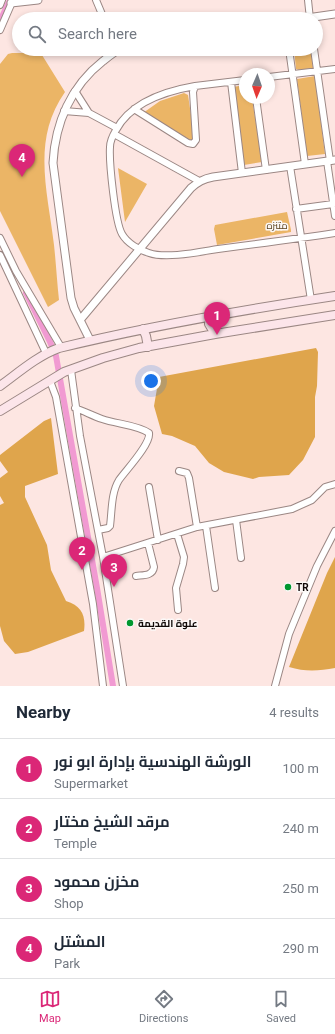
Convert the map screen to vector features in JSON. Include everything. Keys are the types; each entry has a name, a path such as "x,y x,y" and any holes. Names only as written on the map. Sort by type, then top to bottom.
{"main road":[{"path":"0,386 48,352 60,348 90,340 210,316 335,296"},
{"path":"0,411 68,371 103,358 148,346 335,315"},
{"path":"210,316 210,324 214,334"},
{"path":"143,329 148,346"}],"street":[{"path":"0,5 2,0"},
{"path":"0,30 12,2 38,0"},
{"path":"96,0 101,12"},
{"path":"308,0 309,12"},
{"path":"323,16 335,14"},
{"path":"90,340 74,308 71,298 53,163 54,147 64,111 75,91 98,65 109,56"},
{"path":"290,56 305,164"},
{"path":"315,56 330,160 335,216"},
{"path":"275,76 335,69"},
{"path":"239,81 196,86 170,92 142,104 125,117 117,128 110,145 110,159 119,226 124,237 140,249 156,255 180,254 335,233"},
{"path":"231,82 242,173"},
{"path":"134,110 188,143 194,144 196,140 193,92 196,86"},
{"path":"75,91 89,113"},
{"path":"257,104 266,170"},
{"path":"64,111 89,113 117,128"},
{"path":"114,134 199,181"},
{"path":"80,320 191,188 199,181 205,178 330,160"},
{"path":"290,166 311,300"},
{"path":"296,209 333,204"},
{"path":"0,238 16,271 60,348"},
{"path":"0,255 48,352"},
{"path":"68,371 103,557 123,686"},
{"path":"53,379 90,589 103,686"},
{"path":"75,408 101,419 140,428 150,433 150,436 141,452 118,481 114,490 110,526 108,528 98,530"},
{"path":"179,471 187,473 189,478 197,528"},
{"path":"103,557 197,528 292,509 312,500 325,487 335,484"},
{"path":"149,487 158,540"},
{"path":"236,520 241,558"},
{"path":"206,526 215,588"},
{"path":"275,686 290,634 317,566 335,532"},
{"path":"177,534 184,557 176,588 178,610"},
{"path":"136,576 151,574 154,571 148,543"}],"green space":[{"path":"12,53 12,56 43,56 65,92 55,110 48,129 45,148 44,167 59,300 48,307 0,211 0,64 8,54"},
{"path":"295,56 312,56 313,68 296,69"},
{"path":"315,76 325,154 307,156 297,79"},
{"path":"239,86 239,104 253,104 262,162 244,165 233,87"},
{"path":"184,93 188,95 194,135 192,141 143,113 160,101"},
{"path":"118,168 147,184 125,222"},
{"name":"متنزه","path":"287,212 291,232 217,245 214,229 215,225"}],"shaded area":[{"path":"316,348 318,352 317,386 315,397 315,437 303,460 289,475 259,477 253,479 224,472 209,463 195,446 172,436 162,434 154,406 159,377"},
{"path":"51,418 58,474 25,486 25,497 47,545 51,570 66,601 76,606 82,612 84,631 28,652 15,654 4,641 0,626 0,505 4,503 0,496 0,478 8,472 0,461 0,455 44,421"},
{"path":"335,557 335,668 323,670 301,670 289,667 327,573"}],"waterway":[{"path":"0,21 10,0"},
{"path":"26,293 56,356 113,686"}],"place":[{"name":"المشتل","path":"22,177"},
{"name":"الورشة الهندسية بإدارة ابو نور","path":"217,335"},
{"name":"مرقد الشيخ مختار","path":"82,570"},
{"name":"مخزن محمود","path":"114,587"},
{"name":"TR","path":"288,587"},
{"name":"علوة القديمة","path":"130,623"}]}
